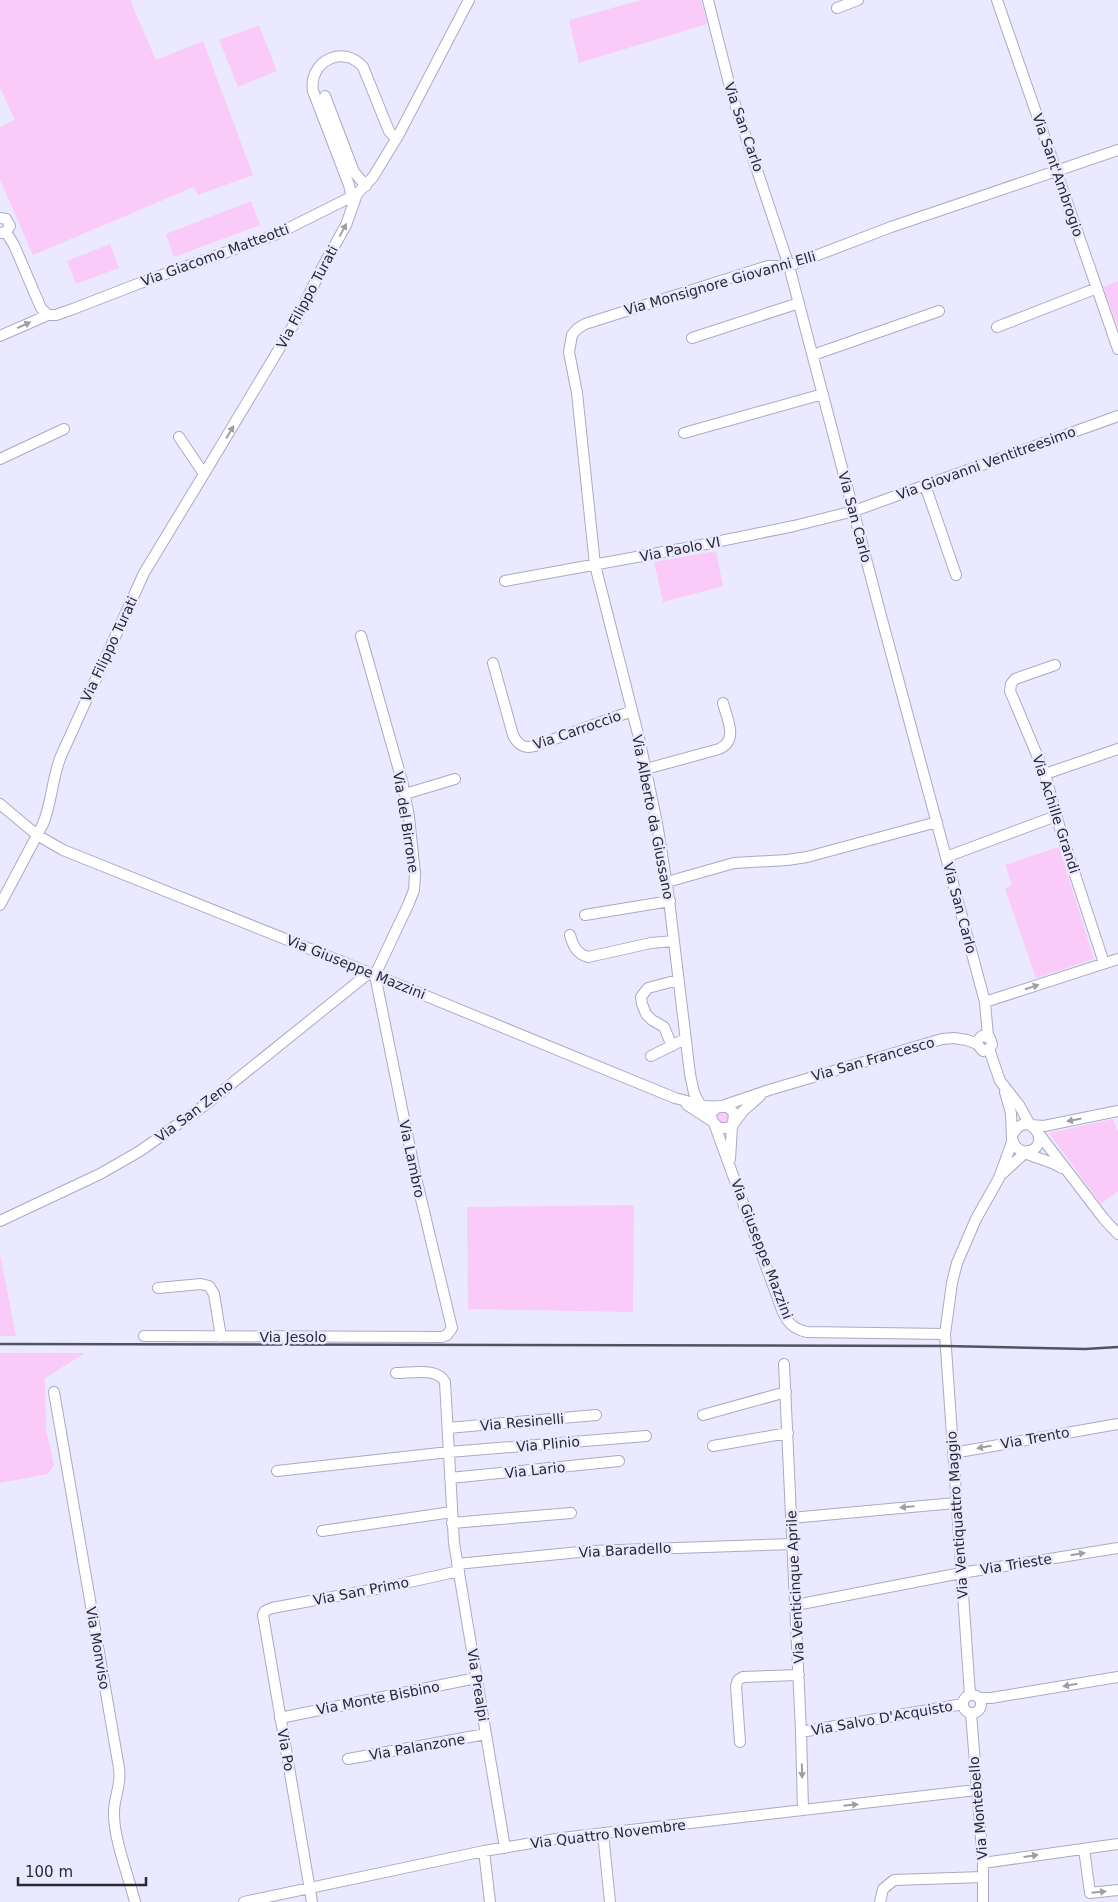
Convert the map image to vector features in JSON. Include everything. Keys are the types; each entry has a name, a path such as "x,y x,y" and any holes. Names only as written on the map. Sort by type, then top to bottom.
{"street":[{"name":"Via Giacomo Matteotti","path":"0,336 48,315 56,315 277,234 355,196 366,186 398,136 469,0"},
{"name":"Via San Carlo","path":"708,0 732,95 790,266 985,1002 988,1037"},
{"path":"837,8 858,0"},
{"name":"Via Sant'Ambrogio","path":"997,0 1118,349"},
{"path":"355,196 349,185 313,90 312,82 316,69 327,60 335,57 346,57 359,62 363,66 389,131 392,135 398,136"},
{"path":"325,96 354,172 366,186"},
{"name":"Via Monsignore Giovanni Elli","path":"595,565 576,390 569,354 569,344 573,334 585,324 768,266 790,266 891,227 1118,150"},
{"name":"Via Filippo Turati","path":"0,905 47,812 61,756 139,585 157,550 297,319 346,225 355,196"},
{"path":"1,217 9,223 9,228 3,232 14,245 40,308 48,315"},
{"path":"997,327 1097,288"},
{"path":"692,338 799,303"},
{"path":"813,355 939,311"},
{"path":"684,433 823,394"},
{"name":"Via Giovanni Ventitreesimo","path":"854,511 1118,416"},
{"path":"0,459 64,429"},
{"path":"178,437 204,474"},
{"path":"925,485 956,576"},
{"name":"Via Paolo VI","path":"505,581 794,526 854,511"},
{"name":"Via Alberto da Giussano","path":"595,565 646,769 670,901 690,1074 694,1093 701,1106"},
{"name":"Via del Birrone","path":"361,636 405,794 414,862 414,886 408,906 372,974"},
{"name":"Via Carroccio","path":"493,663 513,735 518,744 525,747 535,746 632,711"},
{"name":"Via Achille Grandi","path":"1055,665 1016,679 1010,686 1011,693 1045,774 1056,816 1104,963"},
{"path":"646,769 718,749 728,743 731,735 723,703"},
{"path":"1045,774 1118,749"},
{"path":"405,794 455,779"},
{"name":"Via Giuseppe Mazzini","path":"0,804 37,835 72,853 701,1106 722,1106"},
{"path":"946,857 1056,816"},
{"path":"667,882 734,863 798,859 937,822"},
{"path":"585,915 670,901"},
{"path":"570,935 576,949 588,957 651,943 674,941"},
{"path":"985,1002 1118,959"},
{"name":"Via San Zeno","path":"0,1221 100,1174 147,1146 212,1100 372,974"},
{"name":"Via Lambro","path":"372,974 416,1178 452,1326 449,1333 442,1337"},
{"path":"672,1046 664,1027 647,1016 641,997 648,988 678,980"},
{"path":"977,1044 979,1038 988,1037 992,1043 989,1049 1004,1086 1030,1125 1118,1234"},
{"path":"651,1056 685,1039"},
{"name":"Via San Francesco","path":"722,1106 769,1090 942,1039 961,1039 977,1044 983,1051 989,1049"},
{"name":"Via Alberto da Giussano","path":"681,1098 689,1084 690,1074"},
{"path":"1004,1086 1011,1113 1013,1138 1018,1149 1053,1163 1072,1175"},
{"name":"Via San Francesco","path":"732,1124 749,1105 769,1090"},
{"name":"Via Giuseppe Mazzini","path":"681,1098 713,1124 731,1168 782,1310 791,1326 801,1331 819,1332 945,1334"},
{"path":"722,1106 732,1109 734,1113 732,1124 722,1129 713,1124 711,1113 722,1106"},
{"path":"1000,1178 1018,1127 1030,1125 1044,1126 1118,1111"},
{"name":"Via Giuseppe Mazzini","path":"731,1168 732,1124"},
{"path":"1000,1178 1026,1152 1036,1147 1039,1134"},
{"name":"Via Ventiquattro Maggio","path":"975,1696 955,1503 945,1334 952,1283 957,1263 976,1219 1000,1178"},
{"path":"158,1288 204,1284 209,1286 214,1294 222,1337"},
{"name":"Via Jesolo","path":"144,1336 442,1337"},
{"name":"Via Venticinque Aprile","path":"784,1364 799,1675 803,1810"},
{"name":"Via Prealpi","path":"396,1373 435,1373 442,1377 446,1386 452,1518 458,1568 505,1848"},
{"name":"Via Monviso","path":"54,1392 120,1774 120,1786 114,1807 115,1822 135,1902"},
{"path":"703,1415 786,1392"},
{"name":"Via Resinelli","path":"448,1428 596,1415"},
{"name":"Via Trento","path":"953,1453 1118,1424"},
{"path":"713,1446 788,1433"},
{"name":"Via Plinio","path":"449,1452 646,1436"},
{"path":"276,1471 449,1452"},
{"name":"Via Lario","path":"450,1478 619,1461"},
{"path":"791,1518 955,1503"},
{"path":"322,1531 452,1518 571,1513"},
{"name":"Via Baradello","path":"458,1568 590,1551 793,1544"},
{"name":"Via Trieste","path":"796,1606 961,1573 1118,1548"},
{"name":"Via San Primo","path":"264,1613 272,1608 387,1587 458,1568"},
{"name":"Via Po","path":"264,1613 263,1621 312,1902"},
{"path":"740,1742 736,1686 738,1680 741,1678 799,1675"},
{"path":"975,1696 982,1703 980,1710 971,1714 965,1710 963,1704 965,1698 975,1696 991,1698 1118,1677"},
{"name":"Via Monte Bisbino","path":"280,1718 476,1678"},
{"name":"Via Salvo D'Acquisto","path":"801,1732 963,1704"},
{"name":"Via Montebello","path":"971,1714 983,1863 983,1902"},
{"name":"Via Palanzone","path":"348,1759 486,1734"},
{"name":"Via Quattro Novembre","path":"244,1902 484,1851 603,1833 976,1790"},
{"path":"603,1833 610,1902"},
{"path":"983,1863 1118,1844"},
{"path":"1084,1849 1090,1893 1118,1890"},
{"path":"484,1851 490,1902"},
{"path":"880,1902 883,1889 894,1880 983,1877"}],"shaded area":[{"path":"0,0 130,0 156,60 203,41 253,175 198,195 194,187 33,255 0,180 0,127 15,120 0,88"},
{"path":"641,0 701,0 707,24 579,63 569,20"},
{"path":"259,25 277,71 238,87 219,40"},
{"path":"251,201 260,225 174,257 166,234"},
{"path":"110,244 119,268 76,284 67,261"},
{"path":"1118,281 1118,327 1103,287"},
{"path":"716,551 723,586 663,602 654,562"},
{"path":"1059,847 1094,959 1036,978 1005,889 1012,885 1005,865"},
{"path":"725,1111 728,1112 728,1122 721,1123 718,1122 717,1115 718,1112"},
{"path":"1113,1119 1118,1132 1118,1191 1101,1204 1049,1133"},
{"path":"634,1205 633,1312 468,1309 467,1207"},
{"path":"0,1254 16,1336 0,1336"},
{"path":"0,1353 85,1353 45,1378 46,1429 54,1465 48,1474 0,1483"}],"railway":[{"path":"0,1344 945,1346 1085,1349 1118,1347"}]}
